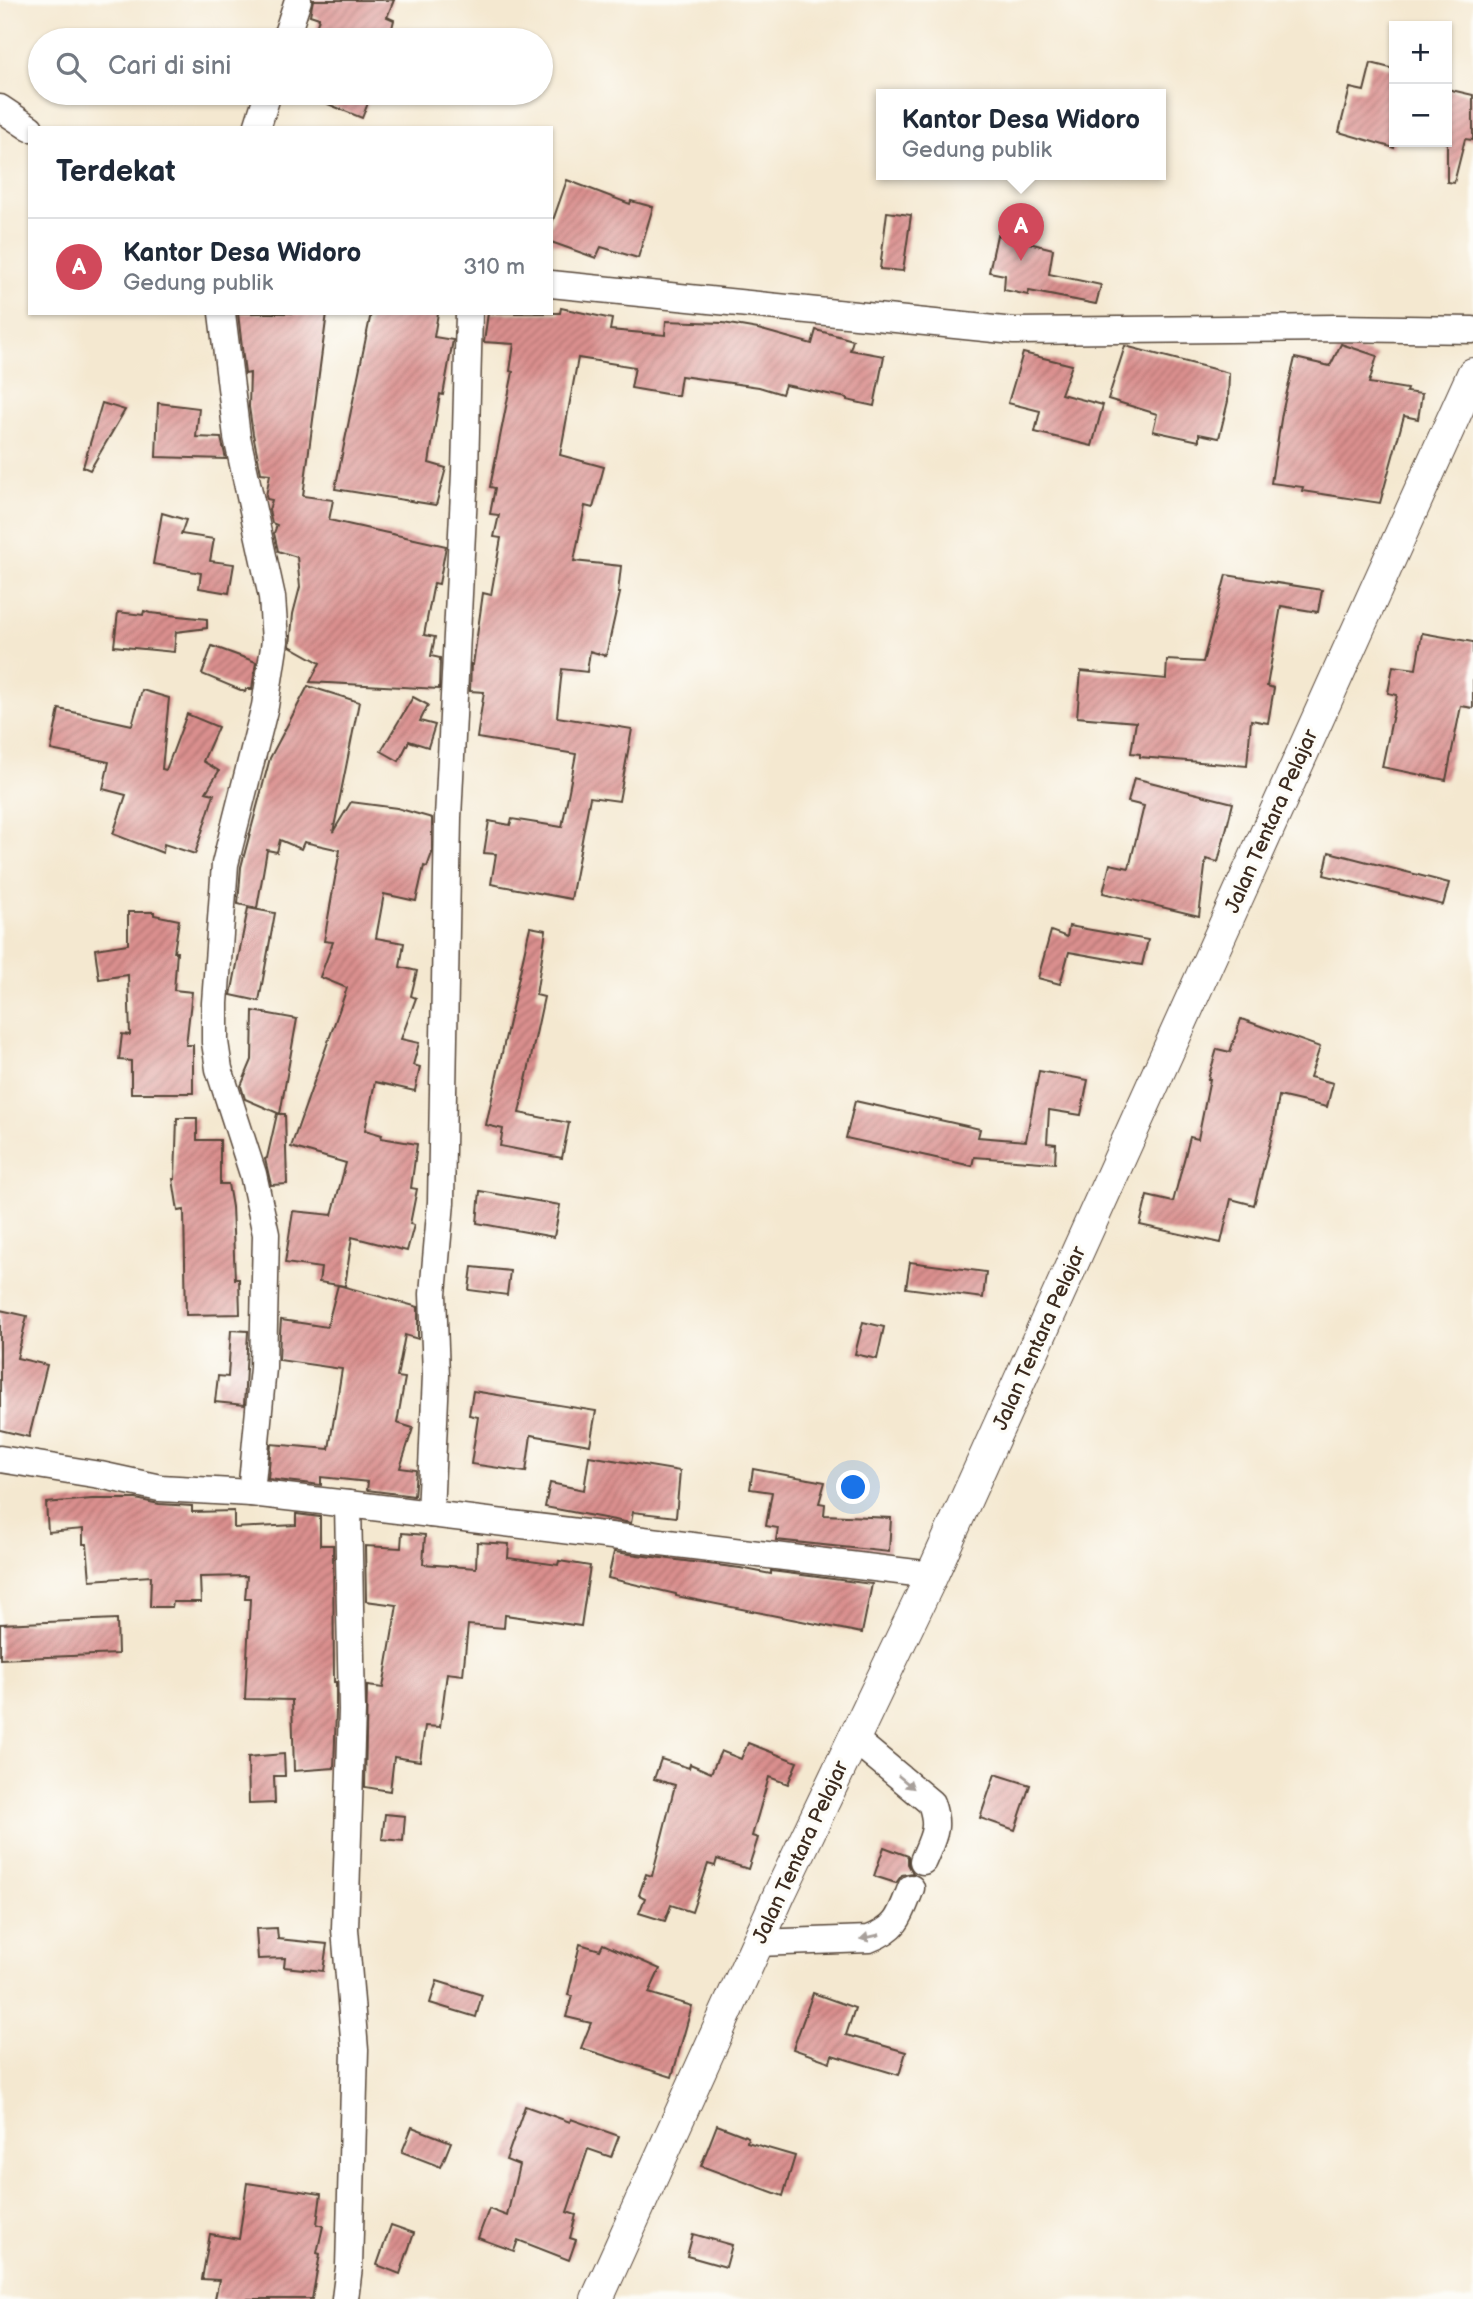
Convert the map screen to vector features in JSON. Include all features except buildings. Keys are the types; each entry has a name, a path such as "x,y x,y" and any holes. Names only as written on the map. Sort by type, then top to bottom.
{"main road":[{"name":"Jalan Tentara Pelajar","path":"597,2299 757,1943 932,1575 1473,374"}],"street":[{"path":"289,28 298,0"},
{"path":"258,126 264,105"},
{"path":"0,107 28,127"},
{"path":"553,284 1014,331 1336,328 1473,330"},
{"path":"222,315 237,437 272,597 275,641 265,706 225,864 215,1003 215,1042 219,1069 253,1174 266,1234 263,1368 251,1493"},
{"path":"430,1514 436,1375 433,1294 441,1202 448,818 465,472 469,315"},
{"path":"0,1459 160,1488 251,1493 932,1575"},
{"path":"345,2299 349,2267 355,2050 345,1929 352,1710 348,1504"},
{"path":"853,1738 931,1803 936,1816 936,1829 923,1861"},
{"path":"757,1943 869,1939 885,1933 899,1919 911,1888"}],"place":[{"name":"Kantor Desa Widoro","path":"1021,261"}]}
